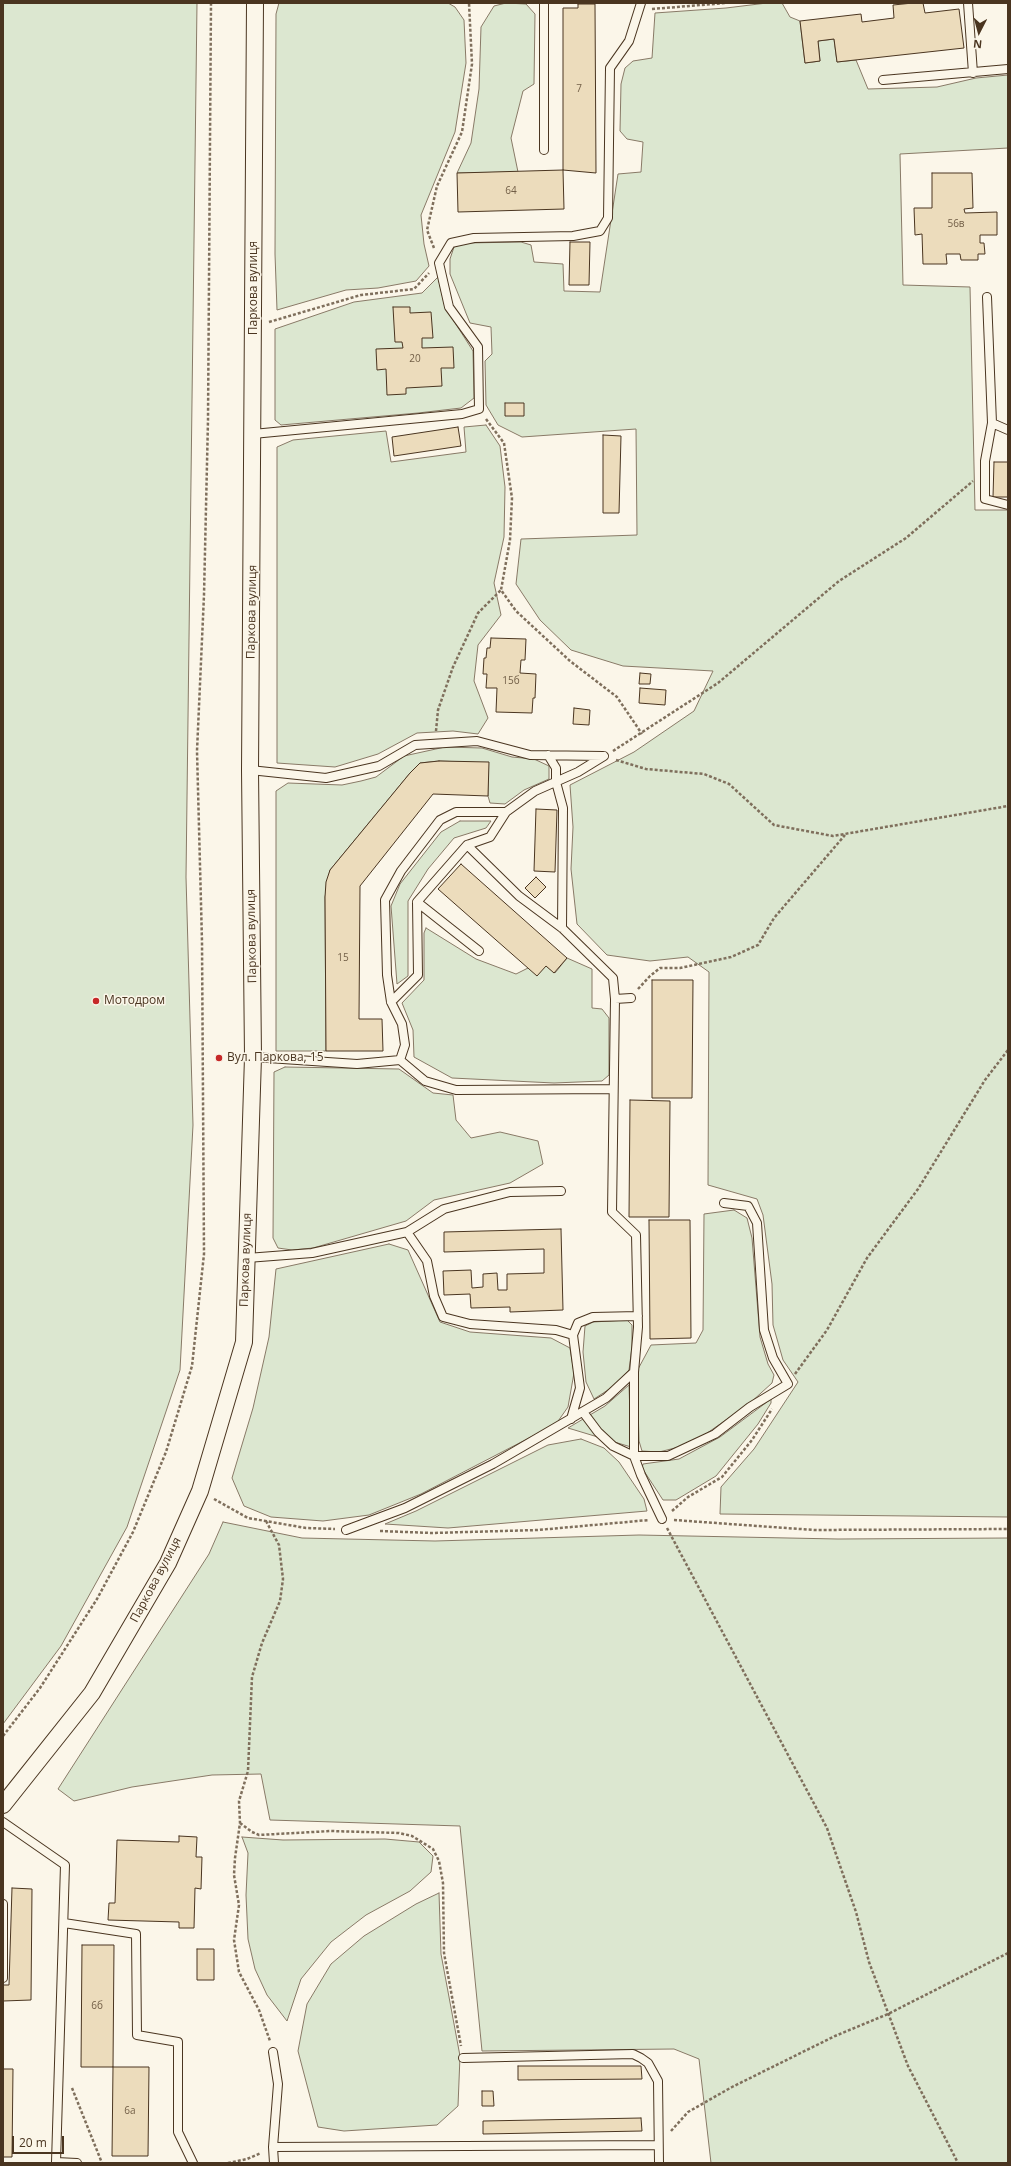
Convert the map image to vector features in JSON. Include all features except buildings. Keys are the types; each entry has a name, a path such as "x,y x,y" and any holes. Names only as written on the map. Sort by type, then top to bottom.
{"street":[{"name":"Паркова вулиця","path":"3,1805 92,1693 168,1563 200,1491 244,1342 253,1058 250,770 256,3"}],"lane":[{"path":"544,3 544,150"},
{"path":"968,3 973,73"},
{"path":"253,434 462,414 479,409 478,347 449,307 440,263 451,243 474,238 573,236 600,231 608,218 610,68 629,41 640,7"},
{"path":"883,80 1008,69"},
{"path":"987,297 992,423 985,473 985,499 1008,505"},
{"path":"992,423 1008,430"},
{"path":"250,770 326,778 379,766 415,745 477,741 530,755 604,756"},
{"path":"548,755 556,768 556,782 563,808 562,928"},
{"path":"391,1002 418,975 417,902 467,845 490,837 506,812 535,791 578,772 604,756"},
{"path":"400,1060 405,1045 402,1024 391,1002 387,975 385,900 401,871 440,820 456,812 506,812"},
{"path":"467,845 519,896 562,928 613,978 615,999 612,1089 612,1212 636,1235 638,1316 634,1372 634,1456 662,1519"},
{"path":"417,902 479,951"},
{"path":"615,999 631,998"},
{"path":"253,1058 358,1064 400,1060 425,1081 456,1090 612,1089"},
{"path":"247,1258 312,1253 407,1232 444,1209 510,1192 561,1191"},
{"path":"583,1412 598,1432 614,1446 634,1456 668,1456 715,1434 750,1407 788,1384 773,1358 764,1330 758,1223 748,1206 724,1203"},
{"path":"407,1232 427,1261 434,1296 444,1317 470,1324 556,1330 573,1334"},
{"path":"571,1419 580,1388 573,1334 578,1323 593,1317 638,1316"},
{"path":"346,1530 405,1508 493,1464 606,1398 634,1372"},
{"path":"3,1822 65,1865 56,2162"},
{"path":"3,1904 3,1978"},
{"path":"64,1923 136,1934 137,2035 178,2042 178,2132 193,2163"},
{"path":"272,2052 278,2084 273,2148 274,2163"},
{"path":"463,2058 633,2054 641,2058 648,2063 658,2081 659,2163"},
{"path":"273,2148 658,2145"},
{"path":"46,2163 77,2163"}],"path":[{"path":"3,1736 40,1688 97,1599 133,1532 166,1452 192,1366 204,1254 202,942 197,751 204,594 208,420 211,3"},
{"path":"254,325 361,295 414,288 440,263 427,230 438,186 462,132 472,64 469,3"},
{"path":"640,7 726,3"},
{"path":"435,744 438,710 453,667 478,613 501,590 510,540 512,498 504,443 479,409"},
{"path":"604,756 642,734 718,683 839,581 906,538 972,482 985,473"},
{"path":"501,590 516,611 570,661 617,697 642,734"},
{"path":"604,756 646,769 704,774 729,784 774,825 833,836 1008,806"},
{"path":"631,998 650,976 660,968 680,968 731,957 758,945 774,918 845,834"},
{"path":"662,1519 688,1497 722,1477 752,1440 788,1384 827,1330 867,1258 918,1189 985,1080 1008,1050"},
{"path":"200,1491 248,1518 306,1528 346,1530"},
{"path":"662,1519 827,1828 856,1912 869,1962 908,2066 958,2163"},
{"path":"377,1531 432,1534 538,1530 662,1519 814,1530 1008,1529"},
{"path":"266,1521 279,1545 283,1579 280,1602 262,1643 252,1678 248,1771 239,1800 240,1823 234,1867 239,1905 234,1940 236,1961 239,1972 259,2010 272,2052"},
{"path":"240,1823 252,1832 259,1835 331,1831 399,1833 412,1836 433,1849 439,1861 442,1883 444,1953 463,2058"},
{"path":"658,2145 688,2112 732,2087 834,2036 888,2014 1008,1953"},
{"path":"71,2085 102,2163"},
{"path":"228,2163 247,2159 273,2148"}],"green space":[{"name":"Мотодром","path":"3,3 197,3 186,877 193,1125 180,1370 127,1527 61,1646 3,1724"},
{"path":"279,3 448,3 455,7 464,20 466,63 455,132 421,215 424,244 429,266 416,281 378,288 346,290 277,310 275,254 276,14"},
{"path":"506,3 526,4 535,14 534,84 523,91 511,138 518,172 457,173 471,143 479,89 481,27 494,6"},
{"path":"767,3 782,3 790,17 800,21 805,63 820,61 818,41 834,39 837,62 856,60 868,89 937,87 976,78 1008,75 1008,148 900,154 903,285 970,287 975,510 1008,510 1008,1517 720,1514 721,1487 754,1449 798,1382 783,1360 773,1325 772,1284 763,1215 757,1199 708,1185 709,972 688,957 650,961 607,955 577,924 571,869 573,827 570,785 634,752 694,711 713,671 623,666 571,650 540,620 516,584 521,539 637,535 636,429 522,437 498,425 486,405 485,361 492,354 491,327 470,323 450,274 450,259 454,247 465,243 521,242 531,245 534,262 563,264 564,291 600,292 618,174 641,172 643,142 627,139 620,131 621,84 625,68 633,61 652,58 655,13 726,8"},
{"path":"438,277 445,307 473,351 474,398 461,408 418,413 281,425 275,420 275,329 354,302 422,293"},
{"path":"486,425 500,446 505,487 504,537 494,583 501,615 478,645 474,681 488,718 478,734 453,731 417,733 378,754 335,767 277,763 277,447 293,440 386,431 391,462 466,452 464,427"},
{"path":"445,747 482,748 512,757 534,759 549,766 549,779 524,790 505,804 490,803 488,796 488,763 439,761 420,763 410,773 330,870 325,897 326,1051 276,1051 276,791 288,783 342,785 361,781 376,777 404,756"},
{"path":"460,821 491,821 486,828 454,838 428,869 408,901 408,976 397,984 391,906 400,884 441,832"},
{"path":"426,928 476,959 516,974 528,968 546,966 555,973 567,958 592,969 592,1008 602,1009 609,1018 609,1075 602,1081 554,1083 452,1078 414,1057 413,1030 402,1003 424,980 424,933"},
{"path":"285,1067 399,1069 433,1093 453,1095 456,1120 471,1138 500,1132 538,1141 543,1164 510,1183 434,1200 406,1221 313,1248 292,1250 278,1248 273,1238 274,1072"},
{"path":"734,1210 747,1218 752,1238 760,1337 768,1364 774,1375 772,1383 750,1403 703,1436 679,1447 659,1452 642,1451 639,1441 637,1371 651,1345 696,1343 703,1330 704,1214"},
{"path":"389,1244 408,1250 440,1322 470,1332 551,1338 570,1348 574,1373 568,1407 556,1424 421,1494 369,1515 323,1521 271,1517 244,1506 232,1478 253,1408 269,1337 276,1269"},
{"path":"627,1320 632,1325 632,1347 629,1370 611,1388 594,1399 586,1382 583,1352 585,1326 593,1322"},
{"path":"629,1385 631,1447 568,1428 605,1406"},
{"path":"771,1399 771,1403 758,1424 716,1476 676,1500 663,1500 642,1468 643,1464 679,1459 720,1437"},
{"path":"581,1439 604,1448 619,1462 644,1499 647,1511 448,1528 385,1524 416,1511 548,1445"},
{"path":"223,1522 302,1538 435,1541 639,1535 838,1539 1008,1538 1008,2163 711,2163 699,2059 674,2049 482,2051 460,1826 270,1820 261,1774 212,1775 132,1787 74,1801 58,1789 209,1554"},
{"path":"242,1837 283,1840 385,1839 419,1842 433,1856 431,1872 410,1891 366,1915 331,1942 301,1979 287,2021 267,1995 255,1969 248,1939 246,1895 248,1853"},
{"path":"439,1893 441,1954 460,2056 458,2106 437,2125 344,2131 318,2127 298,2051 307,2004 331,1964 364,1936 416,1904"}],"place":[{"name":"Мотодром","path":"96,1001"},
{"name":"Вул. Паркова, 15","path":"219,1058"}]}
